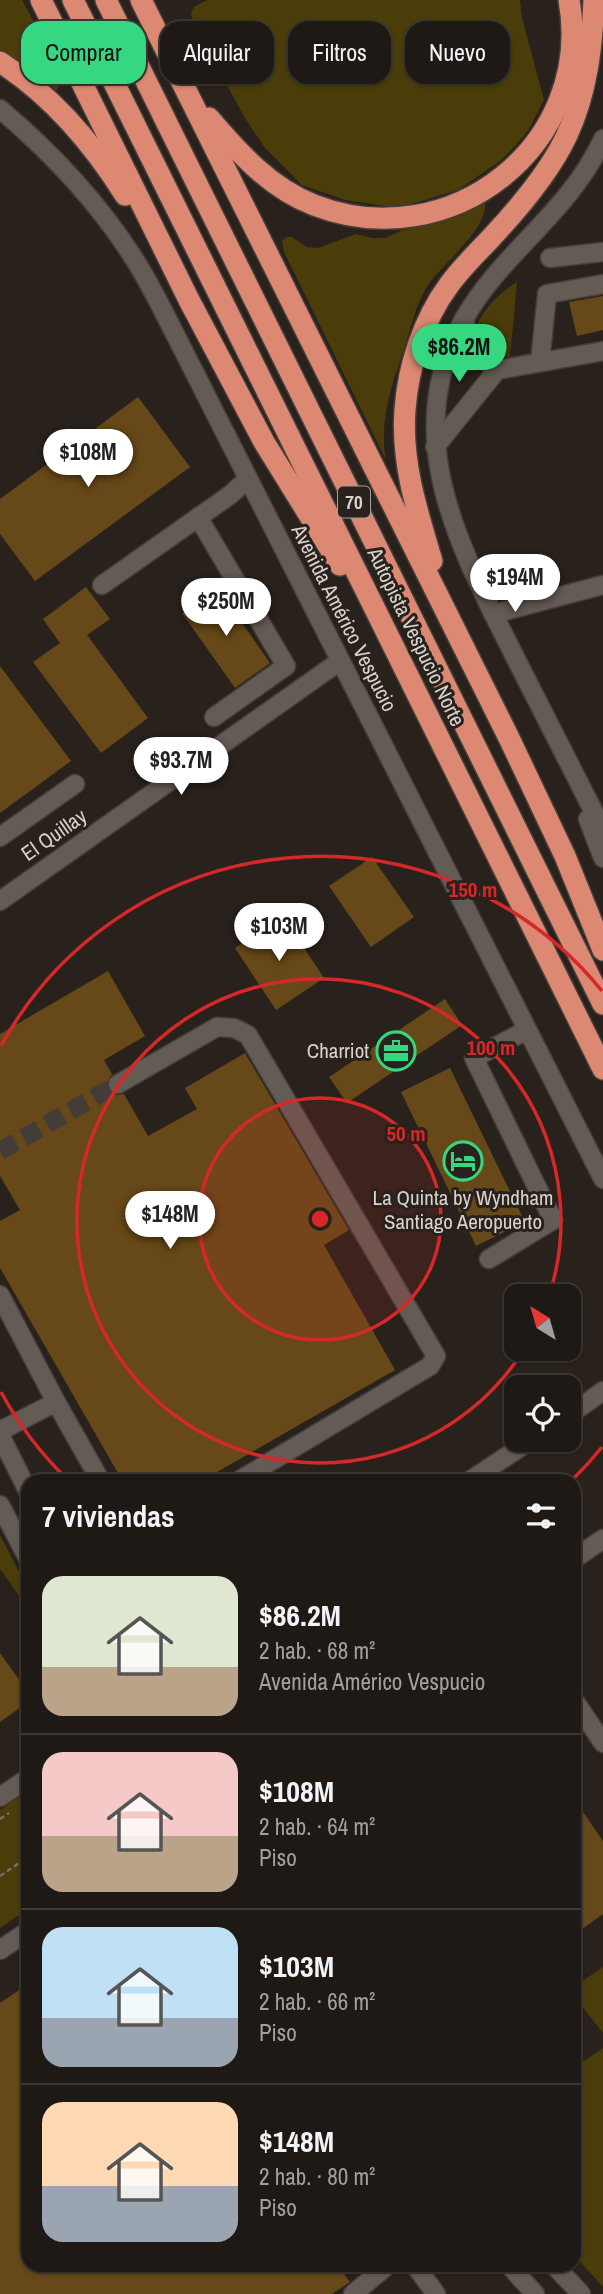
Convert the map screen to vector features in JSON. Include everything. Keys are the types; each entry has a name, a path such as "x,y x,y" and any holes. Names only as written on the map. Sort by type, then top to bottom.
{"highway":[{"path":"41,0 190,300 277,465 399,658"},
{"name":"Autopista Vespucio Norte","path":"73,0 603,1069"},
{"name":"Autopista Vespucio Norte","path":"106,0 603,1004"},
{"path":"141,0 160,38"},
{"path":"184,84 222,134 250,163 268,179 296,197 328,211 366,218 424,215 461,203 488,188 512,170 539,139 558,104 569,68 572,29 569,0"},
{"path":"449,616 410,484 406,460 405,410 413,364 427,323 448,286 515,211 567,136 585,84 594,0"},
{"path":"0,62 36,90 91,147 118,184 190,300"},
{"path":"183,84 449,616 559,844 603,950"}],"street":[{"name":"Avenida Américo Vespucio","path":"0,109 51,155 90,197 135,260 603,1179"},
{"path":"603,139 585,173 564,202 487,285 464,318 454,338 441,378 435,419 439,474 449,511 493,614 603,830"},
{"path":"550,258 603,253"},
{"path":"540,362 547,294 603,284"},
{"path":"464,318 474,349 497,370"},
{"path":"435,447 497,370 603,351"},
{"path":"102,585 248,479"},
{"path":"198,517 286,666 214,717"},
{"path":"493,614 603,585"},
{"name":"El Quillay","path":"0,901 340,661"},
{"path":"0,837 75,784"},
{"path":"579,785 603,858"},
{"path":"118,1084 217,1027 234,1028 248,1035 436,1356 430,1366 250,1474"},
{"path":"489,1259 553,1220 474,1058 527,1030"},
{"path":"0,1295 97,1474"},
{"path":"581,1407 603,1391"},
{"path":"21,1476 0,1433 56,1402"},
{"path":"480,1474 513,1452"},
{"path":"0,1505 21,1545"},
{"path":"581,1554 603,1539"},
{"path":"581,1710 603,1743"},
{"path":"0,1797 21,1783"},
{"path":"0,1950 21,1936"},
{"path":"353,2294 379,2272"},
{"path":"420,2272 436,2294"},
{"path":"515,2272 535,2294"},
{"path":"560,2272 580,2294"}],"path":[{"path":"0,1876 21,1862"}],"shaded area":[{"path":"0,0 22,0 33,21 21,21 21,72 0,57"},
{"path":"207,0 520,0 522,18 544,100 529,129 517,144 500,161 458,190 398,208 345,200 302,185 265,148 226,84 274,84 274,21 193,21 191,13 194,7"},
{"path":"39,84 61,84 55,92"},
{"path":"485,203 484,213 472,234 428,285 417,309 385,418 386,460 284,252 282,241 286,237 292,237 307,247 318,248 356,234 386,238 402,230 446,220"},
{"path":"517,282 510,357 490,354 483,348 474,330 492,303"},
{"path":"0,1535 21,1576 21,1598 0,1569"},
{"path":"21,1796 21,1914 0,1928 0,1810"},
{"path":"603,1967 603,2033 581,2005 581,1982"},
{"path":"603,2048 603,2287 581,2263 581,2063"}],"building":[{"path":"603,296 603,330 577,336 569,302"},
{"path":"138,397 190,467 35,581 0,534 0,499"},
{"path":"86,587 110,619 87,635 148,718 101,753 33,662 60,643 43,619"},
{"path":"218,588 270,663 235,688 182,613"},
{"path":"0,666 71,761 0,813"},
{"path":"372,857 414,917 371,947 329,886"},
{"path":"283,916 324,978 276,1010 235,948"},
{"path":"108,971 145,1036 104,1060 112,1074 107,1083 109,1090 117,1095 124,1094 148,1136 197,1109 185,1088 245,1053 349,1230 324,1245 395,1370 213,1474 119,1474 0,1268 0,1221 20,1210 0,1176 0,1034"},
{"name":"Charriot","path":"445,999 462,1025 347,1103 329,1077"},
{"path":"450,1068 525,1222 476,1246 401,1092"},
{"path":"0,1653 21,1682 21,1707 0,1722"},
{"path":"581,1809 603,1841 603,1914 581,1930"},
{"path":"21,1989 21,2272 343,2272 350,2282 332,2294 0,2294 0,2003"}],"tunnel":[{"path":"0,1151 118,1084"}],"place":[{"name":"Charriot","path":"396,1051"},
{"name":"La Quinta by Wyndham Santiago Aeropuerto","path":"463,1161"}]}
